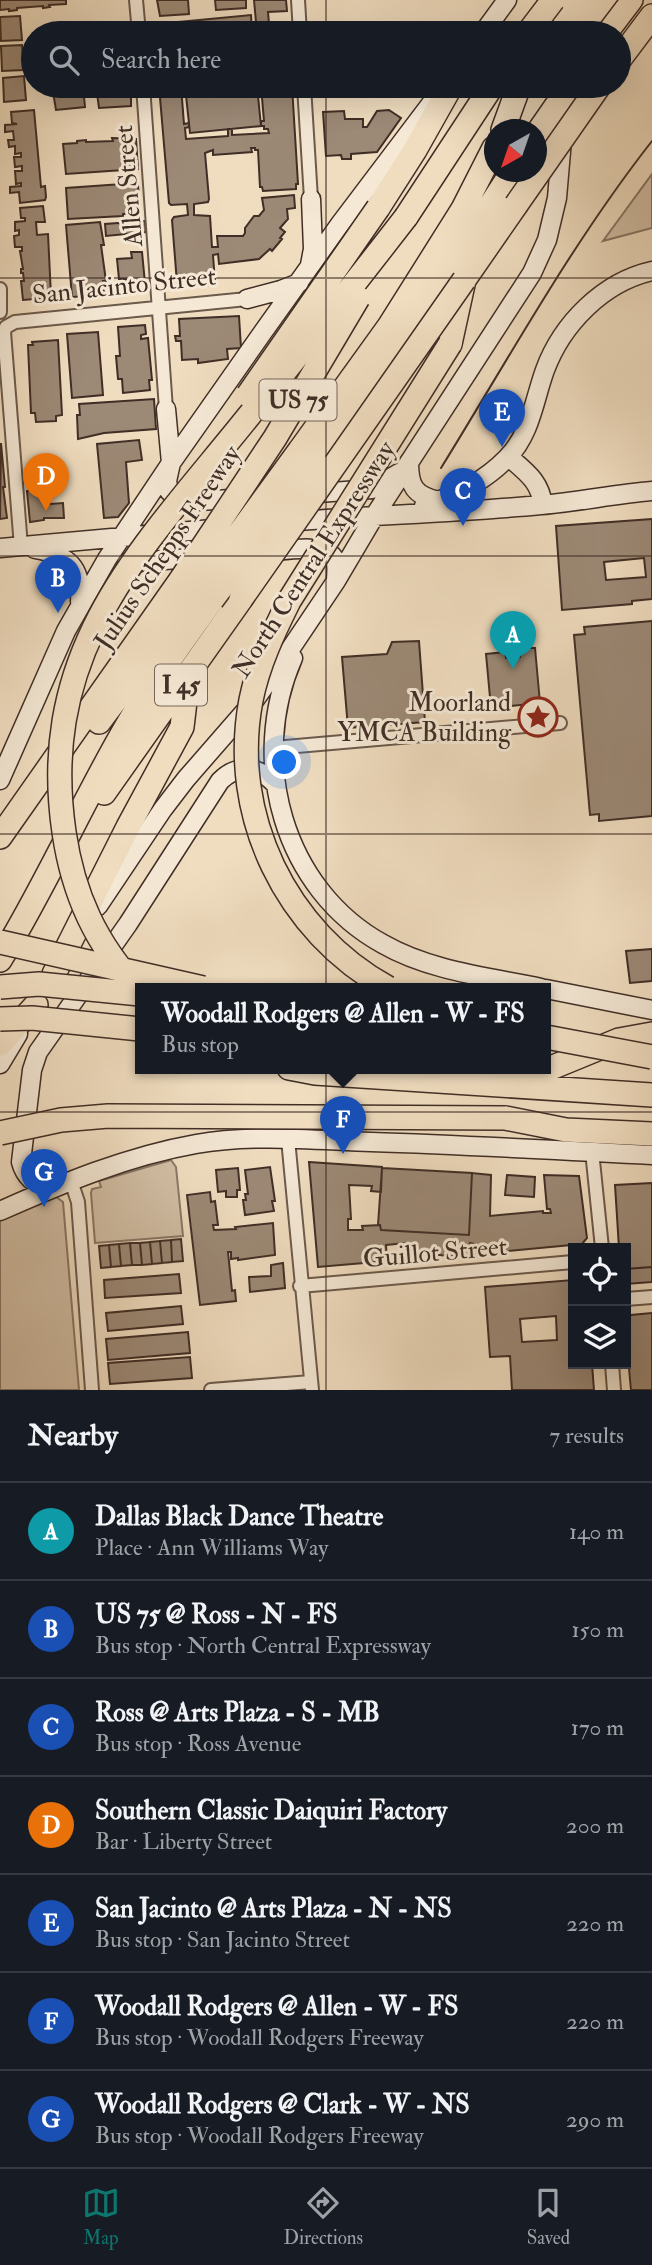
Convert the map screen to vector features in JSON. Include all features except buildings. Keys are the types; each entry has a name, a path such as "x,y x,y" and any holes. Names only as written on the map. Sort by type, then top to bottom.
{"highway":[{"path":"535,21 541,0"},
{"path":"539,21 553,0"},
{"path":"631,44 652,16"},
{"path":"135,987 99,940 69,864 58,772 63,719 85,645 119,582 378,208 444,98"},
{"name":"Julius Schepps Freeway","path":"197,590 275,438 406,217 484,98"},
{"path":"507,119 515,98"},
{"path":"547,121 563,98"},
{"name":"I 45","path":"42,887 94,808 591,98"},
{"path":"307,456 463,209 484,169"},
{"path":"0,838 61,751 101,721 197,590 404,337 505,182"},
{"path":"157,528 406,217"},
{"path":"380,983 332,948 300,912 282,886 262,841 251,800 247,763 248,726 257,677 274,631 305,573 450,344 464,280"},
{"path":"0,960 131,719 159,674 197,590"},
{"path":"54,974 182,727 188,674"},
{"path":"0,829 38,783"},
{"path":"0,942 182,983"},
{"path":"0,987 39,984 135,993"},
{"path":"0,1044 36,1005"},
{"path":"0,1019 32,1018 135,1029"},
{"path":"551,1068 619,1040 652,1034"},
{"path":"551,1038 652,1058"},
{"path":"551,1048 652,1058"},
{"path":"330,1074 652,1095"},
{"path":"0,1133 27,1125 108,1116 652,1118"},
{"path":"505,1118 566,1130 652,1134"}],"main road":[{"path":"492,21 507,0"},
{"path":"616,21 632,0"},
{"path":"0,780 56,651 94,579 263,332 435,98"},
{"name":"North Central Expressway","path":"0,1064 54,974 163,809 254,701 308,623 532,273 547,240 557,198 560,145 568,119 570,98"},
{"path":"310,267 313,249 311,198"},
{"path":"404,513 467,489 509,457 530,422 545,369 559,340 580,314 603,293 621,282 652,271"},
{"path":"247,299 299,283"},
{"path":"247,299 260,306 263,312 263,332"},
{"path":"166,409 171,463 167,481 169,491 185,502 372,489 407,465 409,478 415,489 423,498 438,502"},
{"path":"166,409 178,424 200,422"},
{"path":"509,457 536,481 542,492 543,505"},
{"path":"0,548 375,515 543,505 652,491"},
{"path":"21,547 55,554 67,561 80,579 80,604"},
{"path":"94,579 106,568 123,563 315,548 334,557 336,581"},
{"path":"308,623 282,685 276,713 274,748 275,784 288,833 313,883 330,905 354,926 385,946 462,972 518,983"},
{"path":"49,1189 29,1178 20,1162 32,1070 38,1052 128,924 220,780 237,768 248,768 259,771 275,784"},
{"path":"551,990 652,1010"},
{"path":"0,1211 49,1189 141,1157 195,1144 236,1140 288,1139 652,1155"}],"street":[{"path":"136,0 138,21"},
{"path":"298,0 299,21"},
{"name":"Allen Street","path":"144,98 166,409"},
{"path":"305,98 311,198"},
{"path":"0,289 0,312"},
{"name":"San Jacinto Street","path":"21,547 9,413 4,332 6,327 15,322 247,299"},
{"path":"274,748 560,723"},
{"path":"211,1390 311,1386 288,1139"},
{"path":"592,1151 601,1243"},
{"path":"71,1181 78,1202 92,1390"},
{"name":"Guillot Street","path":"300,1286 568,1262"},
{"path":"631,1299 652,1297"},
{"path":"612,1369 614,1390"}],"shaded area":[{"path":"652,174 652,228 603,241"},
{"path":"171,1160 176,1167 183,1236 95,1243 91,1193 92,1189 101,1187 99,1181"},
{"path":"55,1196 63,1202 79,1390 0,1390 0,1219"}],"tram line":[{"path":"441,468 568,260 652,141"}],"place":[{"name":"San Jacinto @ Arts Plaza - N - NS","path":"502,447"},
{"name":"Southern Classic Daiquiri Factory","path":"46,511"},
{"name":"Ross @ Arts Plaza - S - MB","path":"463,526"},
{"name":"US 75 @ Ross - N - FS","path":"58,613"},
{"name":"Dallas Black Dance Theatre","path":"513,669"},
{"name":"Moorland YMCA Building","path":"538,717"},
{"name":"Woodall Rodgers @ Allen - W - FS","path":"343,1154"},
{"name":"Woodall Rodgers @ Clark - W - NS","path":"44,1207"}]}
